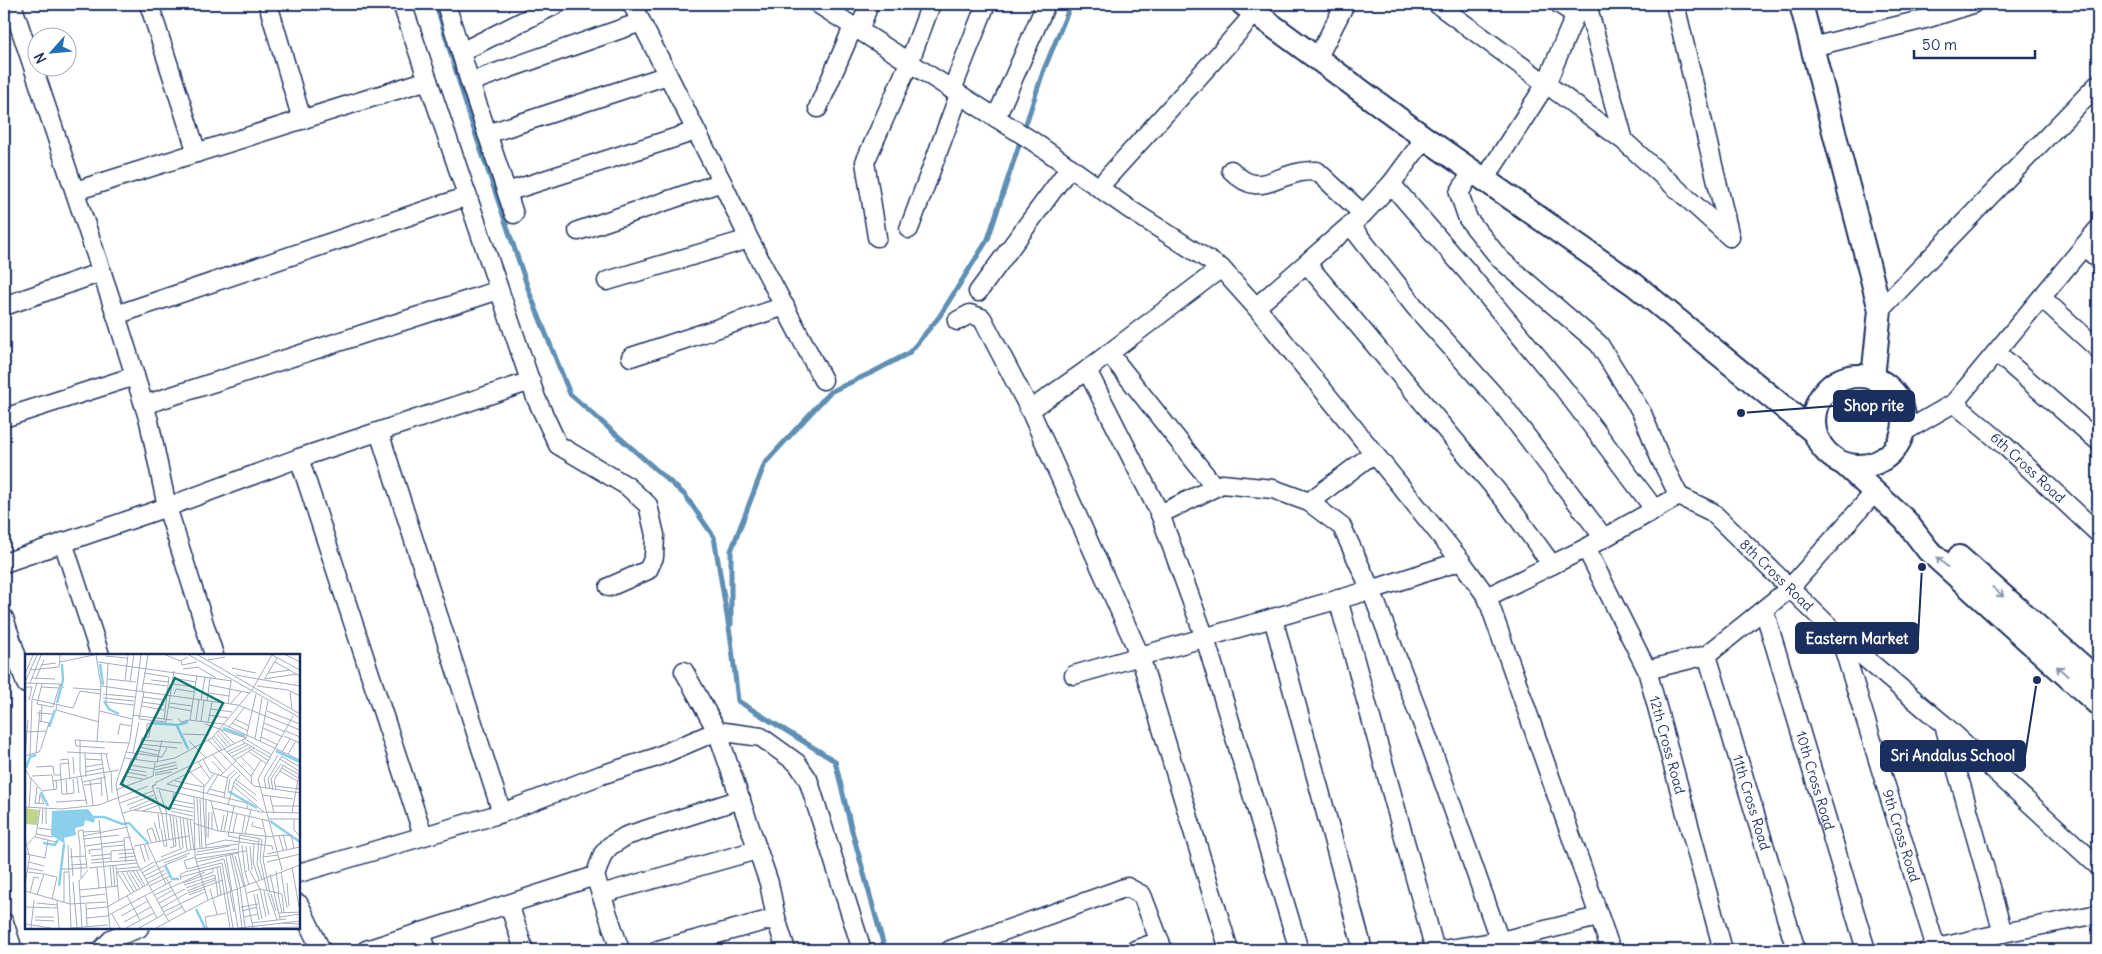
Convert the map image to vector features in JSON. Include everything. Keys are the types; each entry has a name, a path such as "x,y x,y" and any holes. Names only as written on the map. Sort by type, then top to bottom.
{"street":[{"path":"12,4 102,272 149,421 167,507 214,654"},
{"path":"149,4 197,153"},
{"path":"268,4 302,120"},
{"path":"402,4 530,381 558,445 627,486 648,504 655,535 654,557 648,570 609,587"},
{"path":"446,4 514,214"},
{"path":"460,52 558,4"},
{"path":"632,4 749,239 823,380"},
{"path":"818,4 1034,142 1221,268 1256,307 1461,561 1487,597 1611,950"},
{"path":"818,108 869,4"},
{"path":"877,237 865,162 908,63 931,4"},
{"path":"908,229 986,4"},
{"path":"1000,121 1046,4"},
{"path":"1317,59 1345,4"},
{"path":"1437,4 1624,141 1730,237 1675,4"},
{"path":"1559,4 1581,8"},
{"path":"1801,4 1880,310 1873,378"},
{"path":"1812,46 1927,11 1973,4"},
{"path":"1099,187 1213,61 1249,8 1425,138 1479,174 1653,299 1815,433"},
{"path":"1487,597 1586,548 1679,496 1660,458 1642,413 1599,344 1500,259 1468,219 1458,193 1479,174 1546,84 1581,8"},
{"path":"1581,8 1624,141"},
{"path":"470,82 641,22"},
{"path":"487,134 668,75"},
{"path":"75,191 428,80"},
{"path":"1880,310 2098,84"},
{"path":"507,192 696,132"},
{"path":"1256,307 1357,220 1391,184 1425,138"},
{"path":"978,292 1070,167"},
{"path":"1231,170 1240,180 1256,186 1297,173 1317,171 1357,220 1415,307 1502,404 1604,538"},
{"path":"578,231 722,182"},
{"path":"1391,184 1465,269 1564,389 1655,510"},
{"path":"116,315 468,196"},
{"path":"1902,433 1954,403 2098,229"},
{"path":"608,282 749,239"},
{"path":"2084,246 2098,259"},
{"path":"1307,264 1507,503 1552,565"},
{"path":"1030,410 1087,370 1221,268"},
{"path":"4,306 102,272"},
{"path":"144,405 499,290"},
{"path":"2042,298 2098,349"},
{"path":"631,357 785,306"},
{"path":"956,321 970,314 982,318 1030,410 1140,656 1229,950"},
{"path":"1997,352 2098,441"},
{"path":"1109,353 1215,487"},
{"path":"1087,370 1160,514 1206,638 1299,950"},
{"path":"4,418 135,376"},
{"path":"1844,464 1859,466 1873,464 1886,457 1896,446 1902,433 1904,419 1898,400 1885,384 1873,378 1860,376 1846,377 1834,383 1824,392 1815,411 1814,418 1815,433 1821,446 1832,457 1844,464 1904,520 1928,550 2098,704"},
{"path":"4,563 167,507 299,458 530,381"},
{"name":"6th Cross Road","path":"1954,403 2004,444 2098,533"},
{"path":"379,432 502,812"},
{"path":"1309,502 1374,453"},
{"path":"299,458 423,835"},
{"path":"1160,514 1222,484 1273,489 1309,502 1342,527 1371,590 1429,741 1502,946"},
{"path":"1647,670 1706,655 1764,610 1789,589 1875,492"},
{"name":"8th Cross Road","path":"1679,496 1712,512 1839,636 1944,724 2098,866"},
{"path":"1904,520 1939,540 2098,680"},
{"path":"63,542 100,654"},
{"name":"12th Cross Road","path":"1586,548 1647,670 1723,950"},
{"path":"1074,674 1338,600 1461,561"},
{"path":"1338,600 1435,950"},
{"name":"10th Cross Road","path":"1764,610 1866,950"},
{"path":"4,618 25,681"},
{"path":"1273,618 1363,950"},
{"name":"9th Cross Road","path":"1839,636 1932,949"},
{"name":"11th Cross Road","path":"1706,655 1796,950"},
{"path":"684,671 717,731 770,883 776,918 786,950"},
{"path":"1944,724 2003,932"},
{"path":"300,873 502,812 601,775 654,758 717,731 761,737 797,763 808,779 862,950"},
{"path":"620,950 595,876 603,854 610,846 626,836 741,799"},
{"path":"601,894 757,850"},
{"path":"366,950 595,876"},
{"path":"950,950 1127,887 1142,895 1161,946 1135,950"},
{"path":"509,904 524,950"},
{"path":"300,906 321,950"},
{"path":"1932,949 2003,932 2098,914"},
{"path":"1443,950 1502,946 1598,917"},
{"path":"658,950 776,918"},
{"path":"4,922 13,950"},
{"path":"110,941 136,929"},
{"path":"421,932 427,950"}],"waterway":[{"path":"436,4 470,118 530,294 570,394 685,495 714,537 731,640 738,701 835,761 885,950"},
{"path":"731,624 731,551 765,463 830,392 909,353 939,317 988,239 1043,72 1071,4"}],"place":[{"name":"Shop rite","path":"1741,413"},
{"name":"Eastern Market","path":"1922,567"},
{"name":"Sri Andalus School","path":"2037,680"}]}
